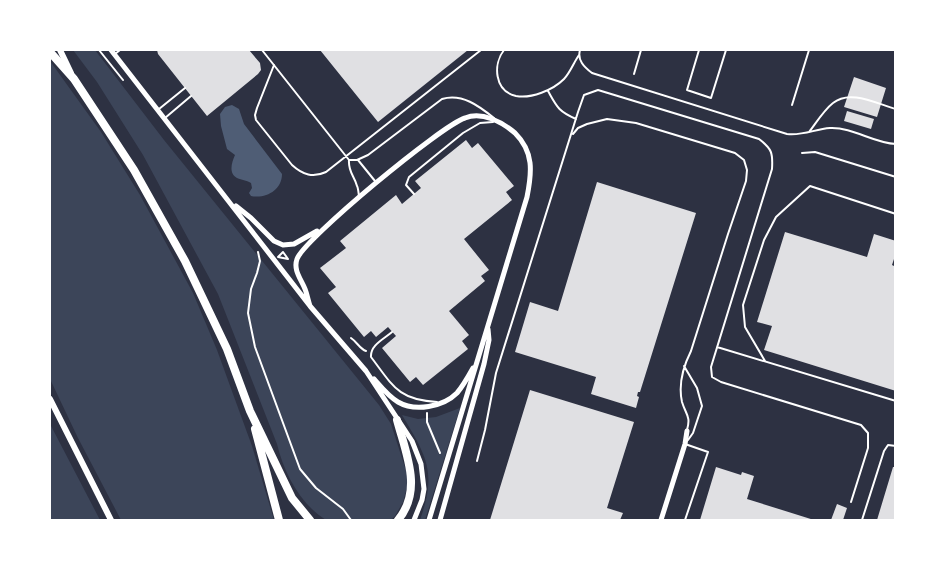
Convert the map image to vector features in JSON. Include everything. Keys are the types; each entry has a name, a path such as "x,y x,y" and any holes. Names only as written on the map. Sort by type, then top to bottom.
{"main road":[{"path":"50,52 74,79 134,170 184,261 227,349 250,411 292,498 310,520"},
{"path":"250,411 279,520"},
{"path":"397,420 412,481 409,502 398,520"}],"street":[{"path":"60,50 74,79"},
{"path":"115,51 310,306 366,371 397,402 414,407 441,402 457,393 476,363"},
{"path":"310,306 298,276 296,261 300,252 328,224 377,183 449,126 466,117 480,116 499,121 520,139 531,161 531,181 429,520"},
{"path":"230,201 251,218 274,242 283,245 294,244 328,224"},
{"path":"440,520 484,364 489,340 488,324"},
{"path":"366,371 417,452 424,479 424,489 414,520"},
{"path":"50,399 111,520"},
{"path":"661,520 687,431"}],"lane":[{"path":"262,50 349,160 349,169 357,186 359,198"},
{"path":"274,65 257,108 256,120 299,172 309,176 318,176 481,50"},
{"path":"504,50 498,62 497,74 500,84 507,92 517,96 530,96 548,91 565,78 580,50"},
{"path":"634,74 641,50"},
{"path":"699,50 687,90 711,98 726,50"},
{"path":"792,105 809,50"},
{"path":"579,54 583,66 592,73 787,135 798,136 830,128 844,129 886,144 896,144"},
{"path":"159,109 185,88"},
{"path":"477,461 496,373 576,119 584,95 598,90 759,139 768,146 773,156 772,170 711,367 712,377 721,382 861,425 868,433 868,448 851,502"},
{"path":"548,91 558,108 564,114 576,119"},
{"path":"165,118 191,96"},
{"path":"349,160 357,160 368,155 442,99 449,97 458,97 479,106 499,121"},
{"path":"809,132 831,104 843,97 860,98 896,109"},
{"path":"571,136 587,124 607,119 636,123 735,153 744,160 747,170 746,181 681,376 682,401 689,421 687,431"},
{"path":"414,194 406,185 409,177 463,133 480,123 499,121"},
{"path":"802,153 815,152 896,177"},
{"path":"357,160 377,183"},
{"path":"765,362 745,327 743,305 764,240 776,217 810,186 896,214"},
{"path":"392,332 373,348 370,353 371,357 394,387 405,396 441,402"},
{"path":"717,347 896,401"},
{"path":"684,366 697,388 702,406 693,433 684,444 708,452 686,520"},
{"path":"862,520 884,451 888,445 896,446"}],"path":[{"path":"260,261 251,289 248,313 255,347 300,469 316,488 343,509 351,520"},
{"path":"351,338 364,351 370,353"},
{"path":"427,406 427,422 440,451 441,459"}],"shaded area":[{"path":"73,50 95,50 164,140 379,405 391,424 409,480 403,502 391,520 326,520 308,505 294,487 218,294 143,155 97,82"},
{"path":"50,61 101,132 140,195 193,293 217,350 252,446 274,520 121,520 78,438 50,379"},
{"path":"232,105 239,109 244,124 282,174 279,185 267,195 251,196 249,193 252,188 251,183 237,178 232,173 235,155 227,149 220,114 225,107"},
{"path":"460,408 425,520 420,520 428,489 427,465 418,442 402,415 418,419 436,417"},
{"path":"50,424 100,520 50,520"}],"building":[{"path":"157,50 249,50 260,63 261,70 207,116"},
{"path":"320,50 468,50 378,122"},
{"path":"854,77 886,88 877,117 844,107"},
{"path":"847,111 874,119 871,129 844,121"},
{"path":"466,140 472,148 478,143 514,186 506,192 512,200 464,239 489,270 481,276 485,281 449,311 469,335 462,341 468,349 423,385 416,377 410,382 382,348 396,336 388,327 376,337 371,331 364,337 328,293 336,287 320,268 346,248 340,241 396,195 402,204 421,188 415,181"},
{"path":"597,182 696,213 640,392 638,392 636,408 591,394 596,377 515,352 530,302 558,311"},
{"path":"785,232 867,257 874,234 896,241 896,253 892,265 896,267 896,391 764,350 772,326 757,322"},
{"path":"530,390 634,422 607,508 623,513 620,520 490,520"},
{"path":"716,467 741,475 742,472 754,476 747,499 814,520 700,520"},
{"path":"893,467 896,467 896,520 877,520"},
{"path":"837,504 847,508 843,520 831,520"}]}
